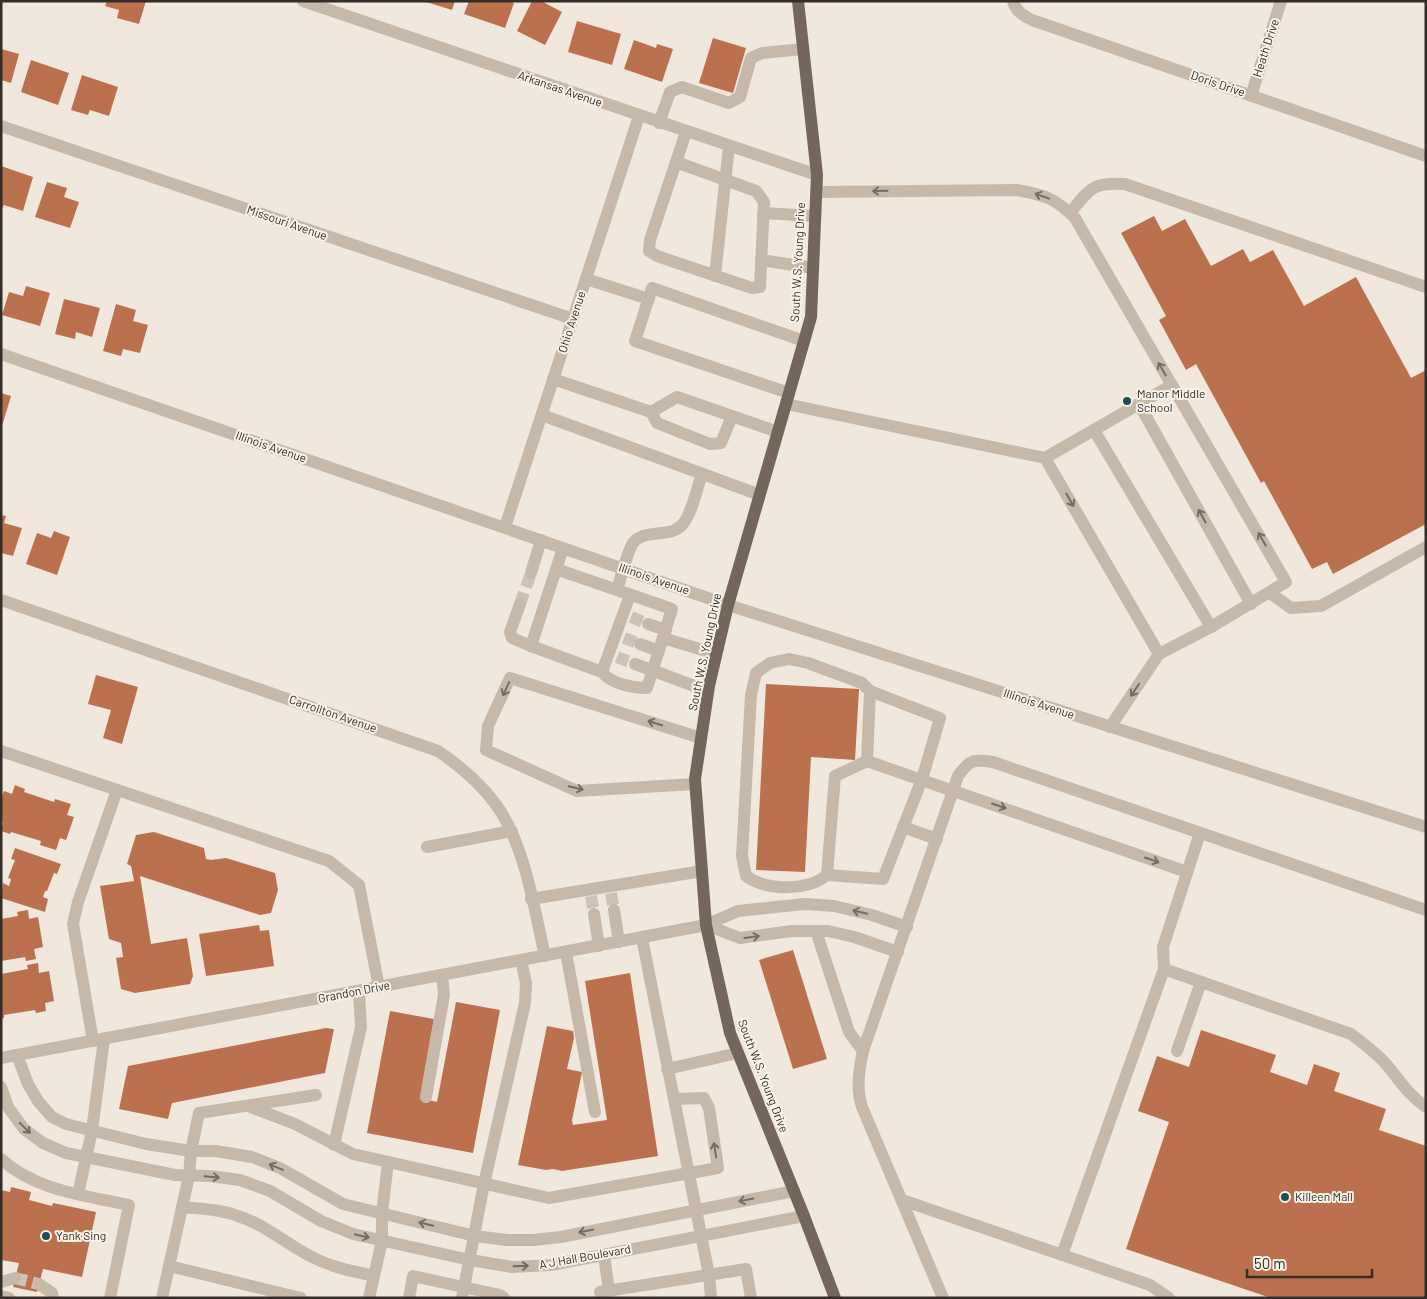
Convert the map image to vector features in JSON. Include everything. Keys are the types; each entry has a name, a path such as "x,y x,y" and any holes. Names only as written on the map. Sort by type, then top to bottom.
{"main road":[{"name":"South W.S. Young Drive","path":"798,1 816,175 811,317 728,605 708,691 696,784 706,925 730,1033 835,1298"}],"street":[{"name":"Arkansas Avenue","path":"303,1 816,175"},
{"name":"Heath Drive","path":"1251,96 1281,1"},
{"name":"Doris Drive","path":"1013,3 1022,14 1032,20 1426,156"},
{"path":"659,123 670,92 682,86 729,103 740,97 751,58 762,53 803,49"},
{"name":"Ohio Avenue","path":"505,528 639,116"},
{"name":"Missouri Avenue","path":"1,126 573,319"},
{"path":"676,162 756,191 764,202 760,287 752,288 715,276 657,256 649,251 650,240 676,162 686,132"},
{"path":"715,276 729,146"},
{"path":"1070,213 1096,185 1110,183 1125,184 1426,287"},
{"path":"816,192 1018,190 1040,194 1061,204 1075,218 1286,582 1211,627 1159,654 1110,727"},
{"path":"763,214 815,216"},
{"path":"761,260 813,268"},
{"path":"586,279 649,299"},
{"path":"804,341 652,288 635,341 787,399 1046,458 1172,385"},
{"name":"Illinois Avenue","path":"1,354 728,605 1426,827"},
{"path":"554,379 651,412 657,424 710,444 721,443 732,416"},
{"path":"651,412 677,397 778,432"},
{"path":"1140,404 1251,604"},
{"path":"542,415 760,495"},
{"path":"1094,430 1211,627"},
{"path":"1046,458 1159,654"},
{"path":"617,590 633,544 640,537 670,532 682,526 702,474"},
{"path":"531,573 541,540"},
{"path":"1270,593 1290,608 1321,606 1426,547"},
{"path":"531,646 563,548"},
{"path":"520,604 510,632 512,638 602,672 607,678 636,688 647,688 672,609 556,569"},
{"path":"602,672 613,656 620,637 627,616 630,595"},
{"name":"Carrollton Avenue","path":"1,600 438,751 462,767 481,786 497,805 512,831 523,865 545,956"},
{"path":"648,624 664,634 716,654"},
{"path":"640,644 659,651"},
{"path":"790,658 808,663 862,683 870,690 940,718 922,779 883,879 828,875 820,881 804,886 760,885 746,876 742,856 750,695 756,673 770,663 790,658"},
{"path":"635,664 708,691"},
{"path":"696,784 577,791 486,750 488,726 510,678 701,738"},
{"path":"867,761 870,690"},
{"path":"1,751 329,861 358,885 379,987"},
{"path":"828,875 835,776 867,761 1187,872"},
{"path":"943,1298 858,1095 863,1052 958,776 970,762 986,761 1426,910"},
{"path":"78,1194 92,1131 98,1040 73,924 78,902 117,790"},
{"path":"903,827 937,839"},
{"path":"427,847 512,831"},
{"path":"1062,1255 1164,969 1162,948 1200,833"},
{"path":"531,899 610,890 702,871"},
{"name":"Grandon Drive","path":"1,1058 642,938 706,925 738,911 804,904 834,906 872,915 907,927"},
{"path":"614,910 619,942"},
{"path":"594,914 599,946"},
{"path":"706,925 740,938 792,931 828,932 854,937 898,952"},
{"path":"816,932 849,1032 863,1052"},
{"path":"642,938 709,1275 711,1298"},
{"path":"566,952 595,1112"},
{"path":"463,1292 484,1184 525,1004 526,982 521,960"},
{"path":"1164,969 1351,1034 1368,1046 1386,1063 1405,1089 1426,1107"},
{"path":"426,1097 444,995 442,975"},
{"path":"1176,1051 1200,982"},
{"path":"334,1145 361,1027 359,991"},
{"path":"667,1069 738,1053"},
{"name":"A J Hall Boulevard","path":"17,1055 28,1084 38,1101 52,1117 66,1124 146,1144 191,1151 216,1151 252,1157 280,1168 343,1204 475,1236 507,1240 561,1237 794,1191"},
{"name":"A J Hall Boulevard","path":"1,1086 8,1107 24,1129 43,1143 66,1153 175,1175 240,1180 270,1191 320,1221 353,1234 470,1260 512,1267 551,1265 804,1216"},
{"path":"162,1298 189,1176 191,1151 199,1113 316,1095"},
{"path":"248,1106 295,1124 353,1154 549,1198 718,1168 708,1108 704,1098 674,1099"},
{"path":"1,1159 30,1179 50,1188 129,1205 110,1298"},
{"path":"369,1298 382,1240 382,1214 388,1162"},
{"path":"902,1200 1150,1285 1169,1298"},
{"path":"182,1206 218,1210 238,1215 262,1226 311,1257 337,1268 374,1276"},
{"path":"604,1255 605,1291 746,1269 750,1298"},
{"path":"169,1266 301,1298"},
{"path":"408,1298 413,1276 463,1292 500,1295 504,1298"},
{"path":"1,1282 15,1278"},
{"path":"39,1284 52,1294 54,1298"},
{"path":"1,1296 8,1298"}],"building":[{"path":"107,1 146,1 139,24 117,18 119,10 105,6"},
{"path":"423,1 455,1 452,10"},
{"path":"469,1 509,1 514,3 505,28 464,14"},
{"path":"532,1 541,1 562,12 545,45 517,31"},
{"path":"577,21 621,34 612,65 568,52"},
{"path":"713,38 746,48 733,93 699,83"},
{"path":"634,40 656,48 657,44 673,49 662,82 624,69"},
{"path":"1,49 19,54 11,83 1,80"},
{"path":"31,60 69,73 58,105 21,92"},
{"path":"82,75 118,87 109,116 90,110 88,115 71,110"},
{"path":"1,166 33,177 23,211 4,205 1,210"},
{"path":"47,182 67,188 64,197 79,202 70,228 35,217"},
{"name":"Manor Middle School","path":"1154,216 1162,231 1185,219 1211,266 1243,249 1250,262 1273,250 1304,306 1356,277 1411,378 1426,370 1426,524 1333,574 1327,562 1312,569 1264,481 1261,483 1196,364 1186,370 1159,320 1166,316 1121,233"},
{"path":"26,286 50,293 40,326 2,315 9,292 23,296"},
{"path":"64,299 100,308 92,337 76,332 75,339 55,334"},
{"path":"116,304 136,310 133,321 148,325 140,353 123,349 121,356 103,351"},
{"path":"1,393 11,396 2,426 1,426"},
{"path":"1,515 6,516 4,523 22,528 13,556 1,553"},
{"path":"54,531 70,537 57,575 26,564 37,533 51,538"},
{"path":"96,675 138,687 122,744 103,738 111,710 88,704"},
{"path":"766,684 859,689 855,760 811,757 805,872 756,870"},
{"path":"15,785 25,789 24,792 54,802 55,799 71,804 67,815 74,817 66,840 60,838 56,850 40,845 41,841 1,831 3,822 1,822 1,798 4,791 12,794"},
{"path":"154,832 204,848 206,859 226,858 275,873 278,890 271,913 260,915 140,876 151,944 187,938 193,976 190,984 135,993 121,989 116,958 123,957 121,943 109,939 100,886 134,881 131,866 127,864 136,835"},
{"path":"15,848 61,864 57,874 54,873 43,897 48,899 45,912 1,898 3,883 9,886 11,879 8,878 15,860 11,859"},
{"path":"28,910 29,919 38,917 43,947 34,949 36,959 26,961 25,957 1,961 1,919 18,916 17,912"},
{"path":"259,925 260,931 269,930 274,966 206,976 199,934"},
{"path":"793,950 827,1059 793,1069 759,960"},
{"path":"38,963 39,973 49,971 54,1001 45,1003 46,1011 36,1013 35,1010 4,1015 4,1018 1,1019 1,974 28,969 27,965"},
{"path":"630,973 658,1156 562,1171 518,1165 547,1026 573,1031 574,1038 567,1069 582,1072 572,1120 573,1125 607,1120 585,981"},
{"path":"456,1002 500,1010 473,1153 367,1133 390,1011 434,1019 420,1098 437,1102"},
{"path":"326,1028 334,1029 325,1073 172,1103 168,1119 119,1109 128,1066"},
{"name":"Killeen Mall","path":"1201,1030 1276,1055 1270,1072 1307,1085 1314,1064 1340,1073 1334,1091 1386,1109 1379,1130 1426,1146 1426,1298 1271,1298 1126,1249 1169,1122 1138,1111 1157,1056 1189,1067"},
{"name":"Yank Sing","path":"11,1187 31,1192 29,1200 52,1206 53,1203 96,1212 82,1277 43,1269 37,1292 13,1287 19,1263 1,1260 1,1190 10,1192"}],"tunnel":[{"path":"520,604 531,573"},
{"path":"631,617 648,624"},
{"path":"624,638 640,644"},
{"path":"617,657 635,664"},
{"path":"611,893 614,910"},
{"path":"591,896 594,914"},
{"path":"15,1278 39,1284"}],"place":[{"name":"Manor Middle School","path":"1127,401"},
{"name":"Killeen Mall","path":"1285,1197"},
{"name":"Yank Sing","path":"46,1236"}]}
